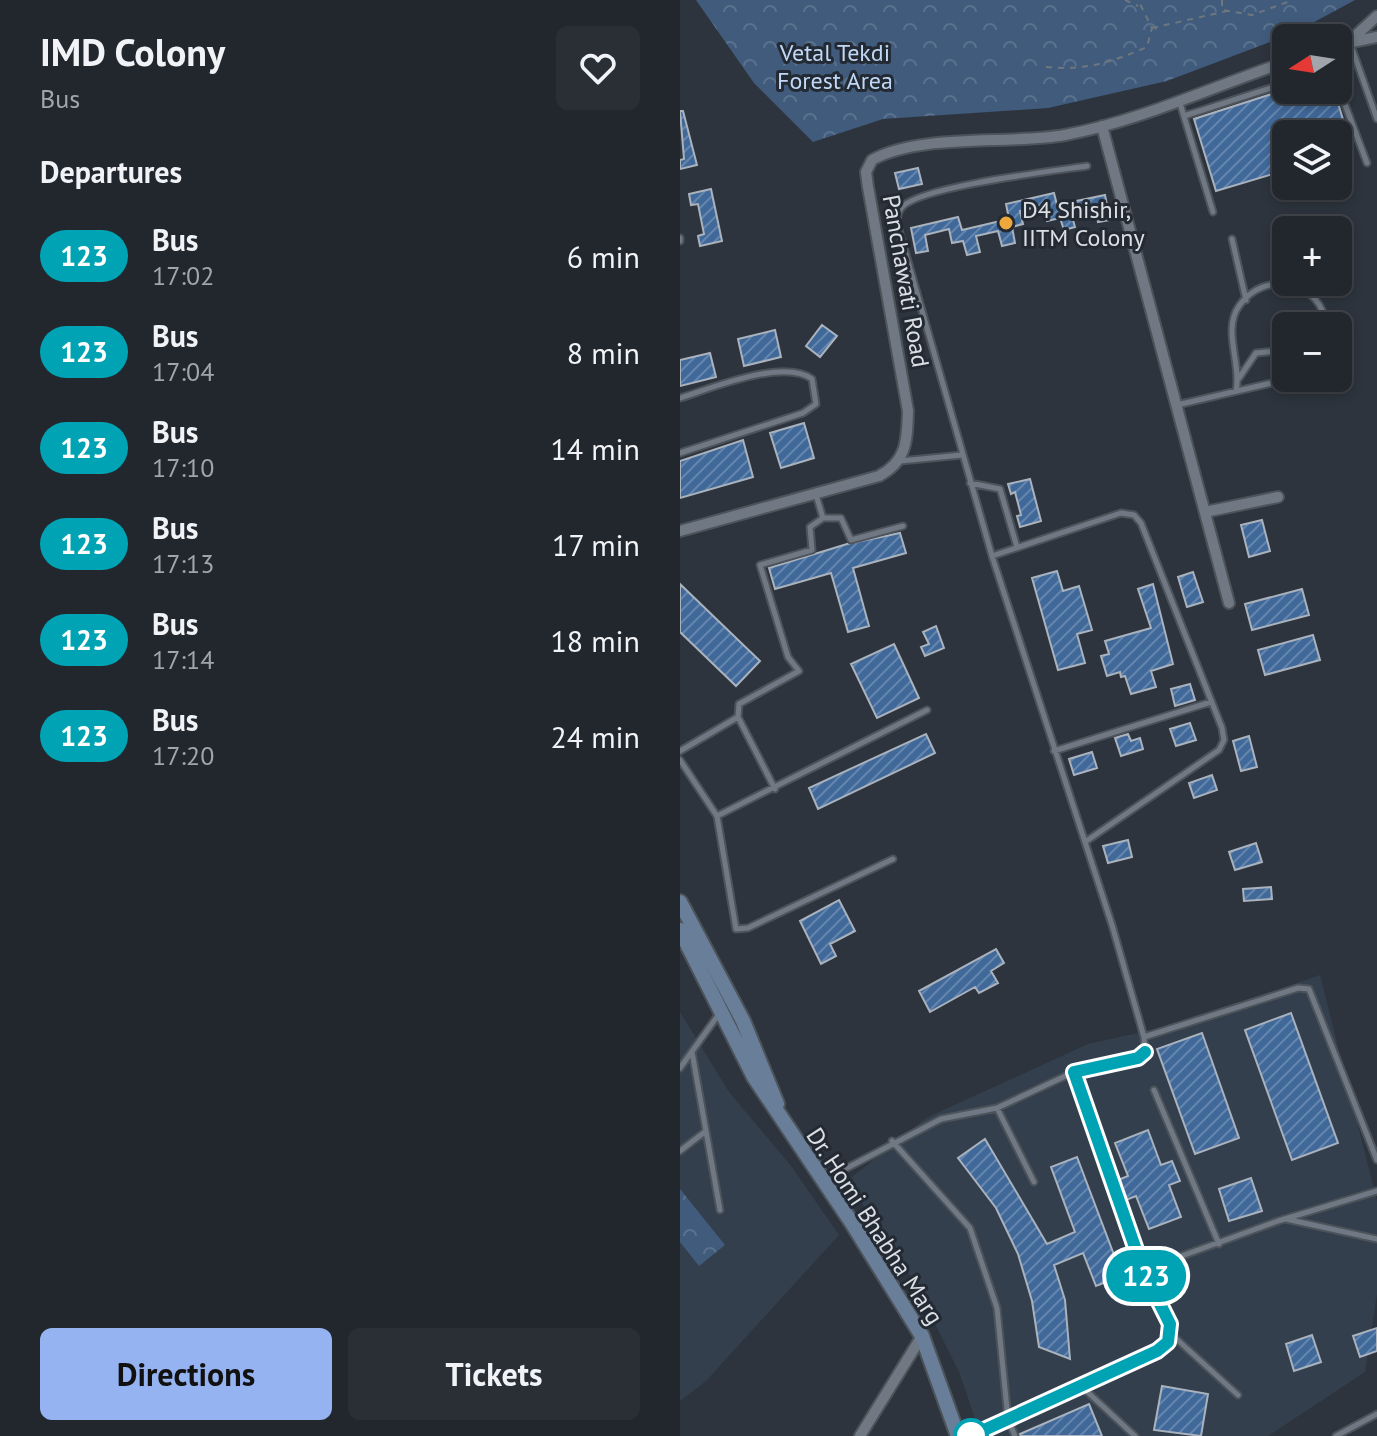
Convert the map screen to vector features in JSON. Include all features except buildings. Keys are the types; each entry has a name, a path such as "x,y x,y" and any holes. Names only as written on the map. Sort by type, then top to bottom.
{"main road":[{"name":"Dr. Homi Bhabha Marg","path":"680,902 766,1071 787,1130"},
{"name":"Dr. Homi Bhabha Marg","path":"680,930 754,1077 852,1223 922,1336 958,1436"}],"street":[{"path":"1352,40 1377,16"},
{"path":"1352,42 1377,37"},
{"name":"Panchawati Road","path":"900,461 907,445 908,411 868,187 866,172 872,160 902,148 1064,135 1102,126 1272,67"},
{"path":"1102,126 1229,603"},
{"path":"680,531 879,476 900,461"},
{"path":"1205,512 1278,497"},
{"path":"860,1436 922,1336"}],"lane":[{"path":"1352,48 1377,119"},
{"path":"1184,116 1272,88"},
{"path":"1178,99 1213,212"},
{"path":"1345,104 1367,163"},
{"path":"843,1170 892,1141 941,1119 997,1108 1074,1072 1138,1058 1145,1052 1144,1037 1085,842 992,556 898,233 898,214 908,203 984,181 1087,166"},
{"path":"1232,239 1246,300"},
{"path":"1239,379 1232,341 1238,307 1272,285"},
{"path":"1236,391 1239,379 1256,353 1272,352"},
{"path":"680,398 736,381 793,370 812,379 816,404 803,413 680,453"},
{"path":"1176,405 1272,383"},
{"path":"900,461 962,455"},
{"path":"970,483 1000,489 1017,547"},
{"path":"816,494 823,518"},
{"path":"992,556 1121,513 1134,515 1141,523 1224,737 1219,750 1085,842"},
{"path":"775,789 738,717 739,704 799,671 788,657 760,565 812,550 810,527 823,518 841,518 851,540 903,526"},
{"path":"1054,751 1211,702"},
{"path":"717,816 927,710"},
{"path":"680,751 738,717"},
{"path":"680,760 717,816 736,929 748,928 893,859"},
{"path":"1144,1037 1298,988 1309,989 1377,1160"},
{"path":"680,1068 730,996"},
{"path":"692,1052 720,1210"},
{"path":"971,1436 1157,1351 1168,1342 1171,1334 1170,1324 1143,1270 1074,1072"},
{"path":"1154,1090 1219,1244"},
{"path":"997,1108 1034,1182"},
{"path":"680,1151 706,1131"},
{"path":"892,1141 970,1228 997,1308 1008,1419 1015,1436"},
{"path":"1143,1270 1285,1219 1377,1191"},
{"path":"1285,1219 1377,1239"},
{"path":"1171,1334 1238,1395"},
{"path":"1081,1386 1135,1436"},
{"path":"1336,1436 1377,1414"}],"path":[{"path":"1125,0 1139,7"},
{"path":"1046,67 1076,70 1112,62 1147,47 1152,28 1138,0"},
{"path":"1222,0 1222,10 1252,15 1293,0"},
{"path":"1152,28 1228,11"}],"shaded area":[{"path":"1320,975 1377,1201 1377,1294 1365,1372 1268,1436 981,1436 959,1372 913,1280 847,1181 926,1118 1088,1044 1174,1025"},
{"path":"680,1012 729,1092 792,1167 839,1235 706,1381 680,1401"}],"green space":[{"name":"Vetal Tekdi Forest Area","path":"696,0 1355,0 1311,24 1272,24 1272,41 1167,81 1048,108 883,119 813,142 754,83"},
{"path":"680,1189 725,1245 699,1266 680,1242"}],"bus line":[{"name":"123","path":"971,1436 1157,1351 1168,1342 1170,1324 1143,1270 1074,1072 1138,1058 1145,1052"}],"place":[{"name":"D4 Shishir, IITM Colony","path":"1006,223"}]}
